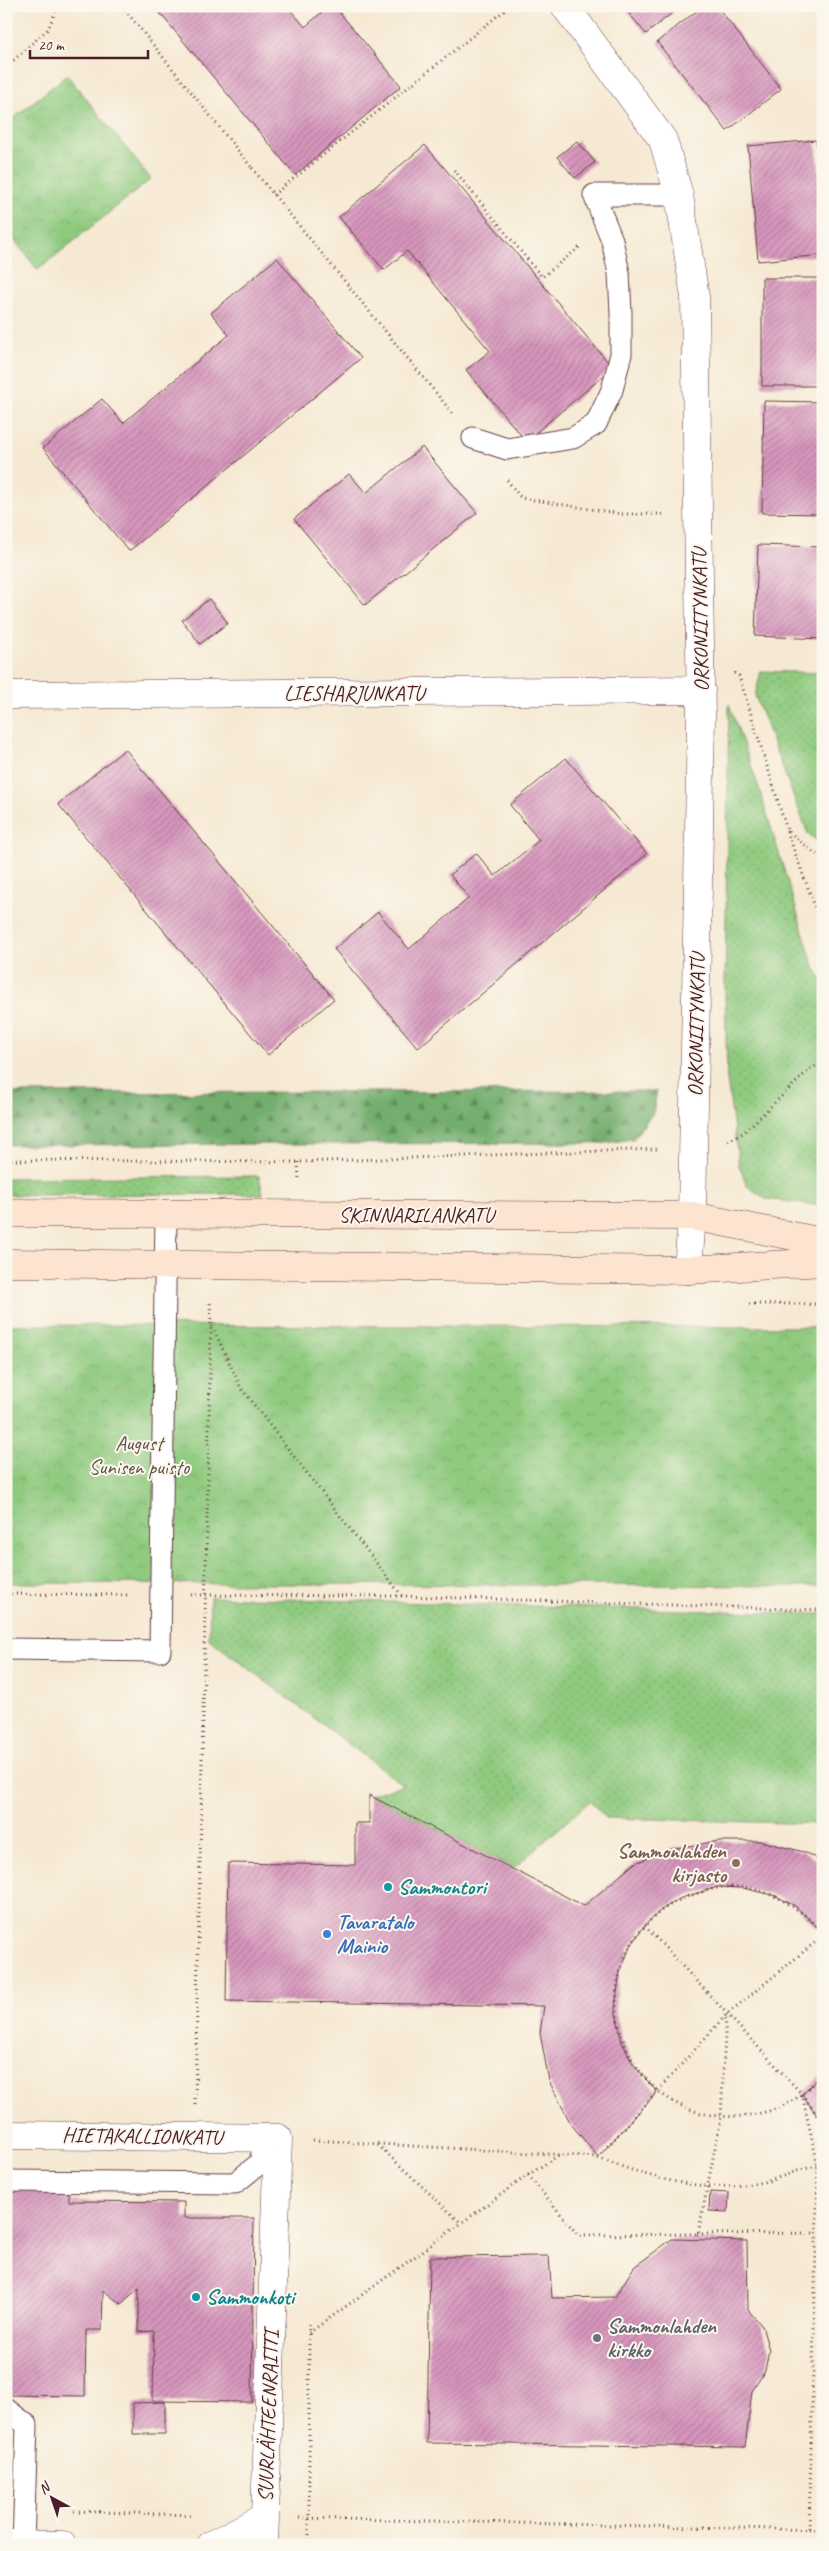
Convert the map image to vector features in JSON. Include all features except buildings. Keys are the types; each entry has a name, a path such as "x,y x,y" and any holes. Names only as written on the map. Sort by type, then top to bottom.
{"main road":[{"name":"SKINNARILANKATU","path":"6,1213 692,1216 823,1242"},
{"path":"6,1264 688,1270 823,1262"}],"street":[{"name":"ORKONIITYNKATU","path":"565,6 662,140 680,195 696,297 701,690 692,1216 688,1270"},
{"name":"LIESHARJUNKATU","path":"6,696 701,690"},
{"name":"HIETAKALLIONKATU","path":"6,2134 272,2138"},
{"name":"SUURLÄHTEENRAITTI","path":"264,2545 271,2355 272,2138"},
{"path":"211,2545 265,2517"},
{"path":"6,2544 62,2545"}],"lane":[{"path":"473,438 507,449 573,438 596,424 612,390 621,354 619,273 612,240 594,195 680,195"},
{"path":"6,1649 160,1651 166,1215"},
{"path":"6,2181 235,2183 260,2163 272,2138"},
{"path":"6,2409 26,2425 23,2544"}],"path":[{"path":"6,67 48,29 58,6"},
{"path":"122,6 274,196 521,498 622,514 699,514"},
{"path":"274,196 510,6"},
{"path":"454,170 542,277 607,226"},
{"path":"729,671 739,676 787,830 823,928"},
{"path":"787,830 823,860"},
{"path":"6,1160 298,1162 644,1151 693,1146 725,1142 743,1133 811,1068 823,1064"},
{"path":"194,2137 212,1325 210,1300"},
{"path":"212,1325 241,1388 403,1596"},
{"path":"6,1594 403,1596 823,1610"},
{"path":"598,2158 657,2092 726,2015 823,1934 795,1906 776,1896 743,1888 718,1887 681,1898 661,1910 644,1926 630,1947 620,1971 615,2008 622,2042 634,2066 657,2092 684,2109 722,2118 759,2114 785,2105 802,2094 823,2073"},
{"path":"644,1926 802,2094 823,2124"},
{"path":"698,2234 722,2118 726,2015"},
{"path":"802,2094 818,2166 809,2530"},
{"path":"272,2138 598,2158 650,2177 707,2187 763,2182 823,2166"},
{"path":"377,2144 461,2223"},
{"path":"271,2355 309,2333 528,2175 560,2155"},
{"path":"528,2175 578,2235 816,2233"},
{"path":"308,2545 310,2518 309,2314"},
{"path":"24,2510 197,2515"},
{"path":"265,2517 823,2530"}],"green space":[{"path":"67,75 151,179 38,270 6,230 6,124"},
{"path":"761,671 823,673 823,845 808,834 755,696"},
{"path":"729,704 758,785 813,964 823,982 823,1206 766,1199 747,1186 739,1165 727,1080 725,986"},
{"path":"657,1091 653,1113 633,1139 605,1143 6,1145 6,1093"},
{"path":"259,1176 263,1194 6,1195 6,1178"},
{"name":"August Sunisen puisto","path":"6,1325 823,1327 823,1586 6,1583"},
{"path":"210,1597 823,1614 823,1824 606,1818 590,1801 514,1868 369,1795 403,1785 209,1639"}],"place":[{"name":"Sammonlahden kirjasto","path":"736,1863"},
{"name":"Sammontori","path":"388,1887"},
{"name":"Tavaratalo Mainio","path":"327,1934"},
{"name":"Sammonkoti","path":"196,2297"},
{"name":"Sammonlahden kirkko","path":"597,2338"}]}
